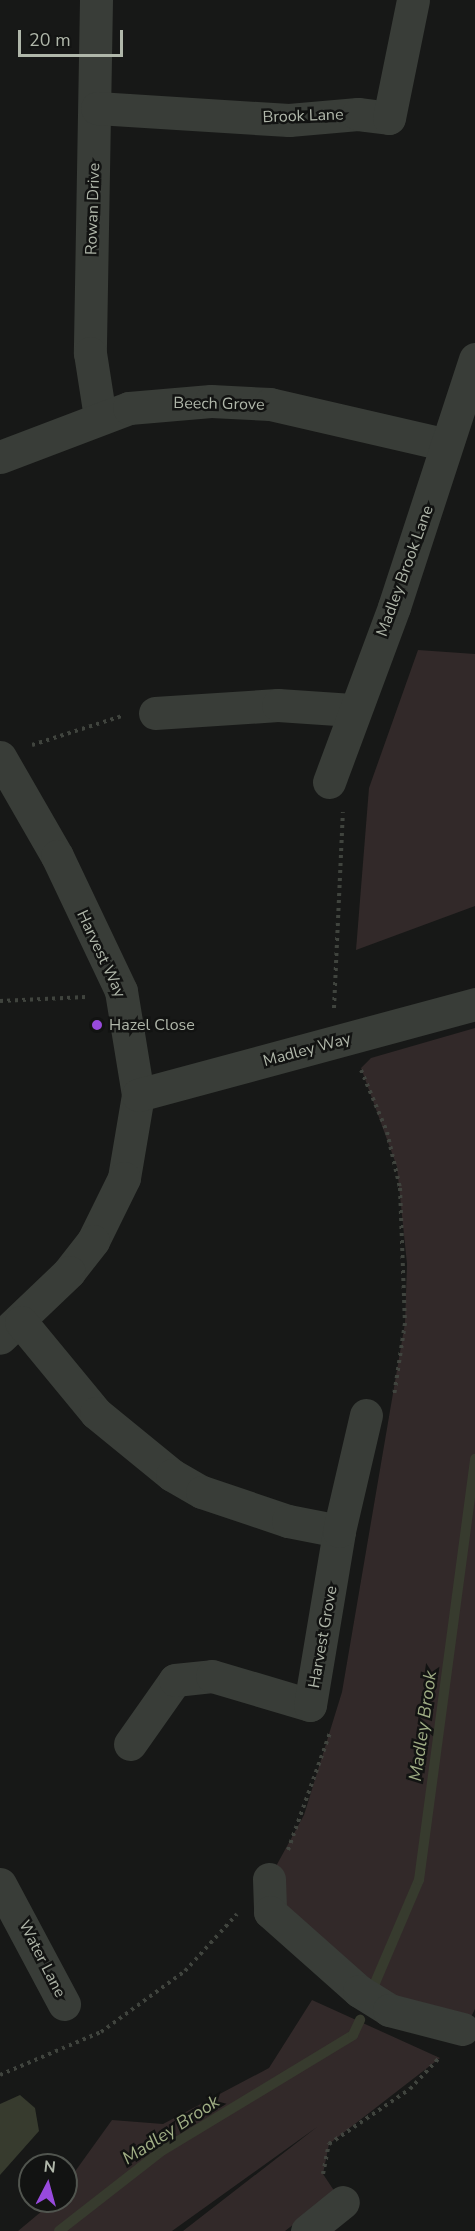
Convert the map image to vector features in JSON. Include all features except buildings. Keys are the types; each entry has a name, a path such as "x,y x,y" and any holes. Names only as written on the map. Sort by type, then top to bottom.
{"street":[{"name":"Rowan Drive","path":"96,0 97,108 90,353 100,417"},
{"name":"Brook Lane","path":"97,108 289,120 358,114 389,118 412,0"},
{"name":"Madley Brook Lane","path":"329,782 352,710 434,492 443,444 475,359"},
{"name":"Beech Grove","path":"0,457 100,417 165,403 270,404 443,444"},
{"path":"155,713 278,705 352,710"},
{"name":"Harvest Way","path":"11,752 121,991 138,1095 132,1152 113,1207 69,1272 11,1330"},
{"name":"Madley Way","path":"138,1095 475,1004"},
{"path":"11,1330 96,1413 172,1474 202,1492 256,1511 339,1531"},
{"name":"Harvest Grove","path":"130,1744 175,1680 212,1676 310,1705 339,1531 366,1415"},
{"path":"269,1879 270,1912 359,1991 389,2010 463,2029"},
{"name":"Water Lane","path":"0,1884 64,2004"},
{"path":"307,2231 343,2202"}],"path":[{"path":"11,752 126,715 155,713"},
{"path":"0,1001 68,1001 121,991"},
{"path":"343,2202 323,2174 329,2144 410,2089 463,2029"}],"shaded area":[{"path":"418,650 475,654 475,906 356,950 369,788"},
{"path":"475,1028 475,2009 468,2023 424,2022 288,1931 269,1879 304,1815 342,1692 405,1323 407,1264 397,1167 361,1068 371,1058"},
{"path":"312,2000 440,2058 329,2144 323,2174 335,2192 285,2231 183,2231 317,2127 172,2231 18,2231 40,2213 78,2213 78,2167 112,2120 163,2124 269,2068"},
{"path":"20,2095 35,2108 39,2131 0,2175 0,2104"}],"waterway":[{"name":"Madley Brook","path":"372,1990 419,1880 475,1459"},
{"name":"Madley Brook","path":"59,2231 160,2152 353,2035 360,2020"}],"place":[{"name":"Hazel Close","path":"97,1025"}]}
